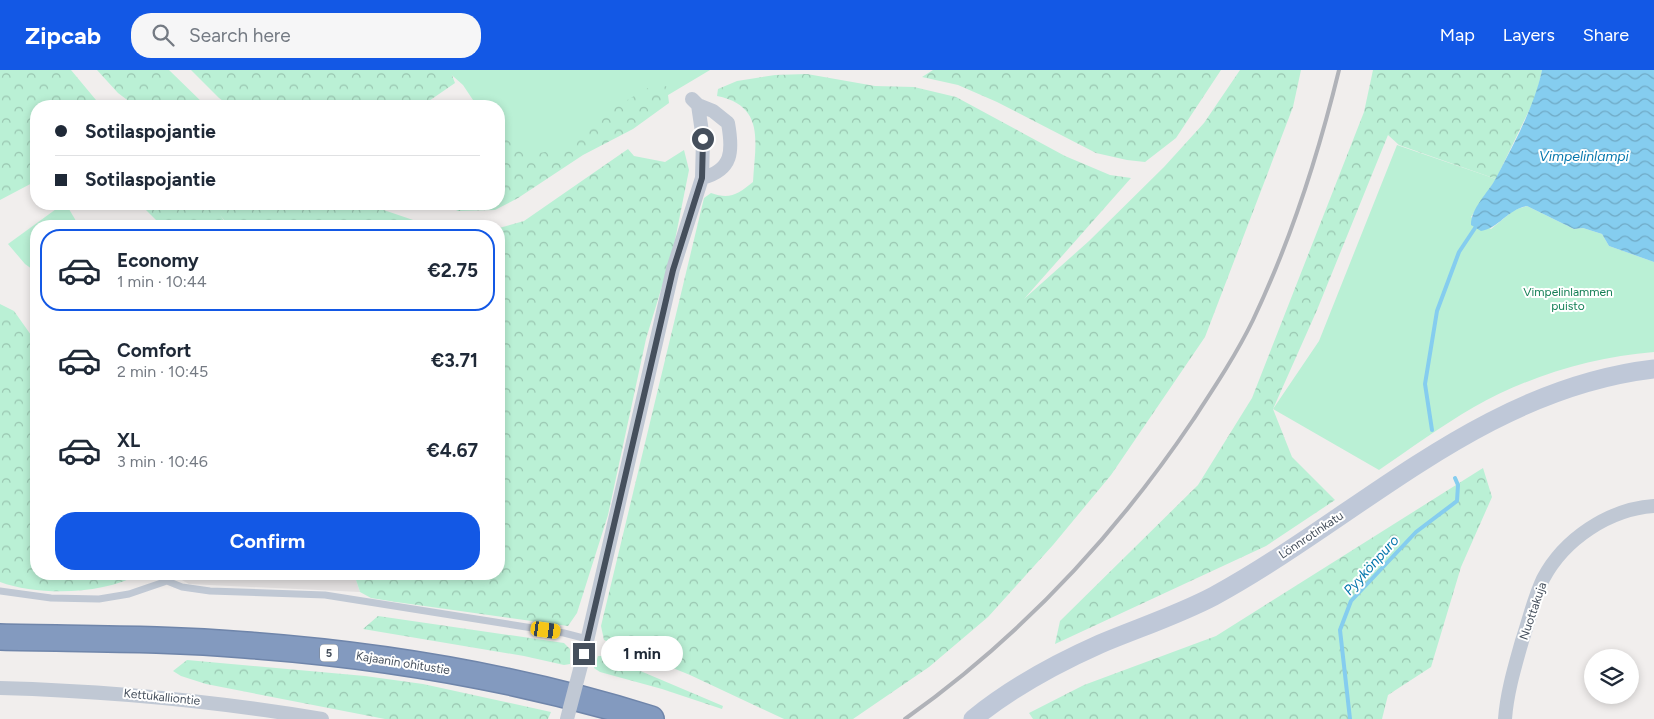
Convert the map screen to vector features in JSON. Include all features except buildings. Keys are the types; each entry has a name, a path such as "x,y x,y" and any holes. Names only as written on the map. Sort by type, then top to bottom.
{"highway":[{"name":"Kajaanin ohitustie","path":"0,637 159,640 246,645 396,661 520,684 651,719"}],"street":[{"path":"568,719 673,270 702,178 703,139 695,102 712,111 728,123 730,138 730,160 717,174 702,178"},
{"name":"Lönnrotinkatu","path":"974,719 1012,690 1053,666 1183,610 1256,572 1436,452 1508,412 1534,399 1596,379 1654,369"},
{"name":"Nuottakuja","path":"1505,719 1506,705 1517,660 1536,594 1554,562 1575,539 1596,525 1639,507 1654,506"},
{"name":"Kettukalliontie","path":"0,688 92,690 178,698 322,719"}],"lane":[{"path":"0,591 51,598 99,599 129,594 167,581 182,587 210,591 325,595 564,633 588,639"}],"shaded area":[{"path":"182,580 356,580 360,592 189,584"}],"green space":[{"path":"0,70 71,70 96,100 30,100 30,184 0,200"},
{"path":"97,70 169,70 200,100 127,100 118,93"},
{"path":"191,70 450,70 455,83 430,100 222,100"},
{"path":"446,70 710,70 524,181 505,151 505,100 473,100 463,85"},
{"path":"933,70 1221,70 1176,138 1145,162 1096,153 997,102 958,85 922,77"},
{"path":"1240,70 1301,70 1293,107 1205,337 1111,475 1053,545 988,617 929,667 853,719 784,719 690,675 604,640 601,626 704,198 711,193 723,196 734,195 753,182 755,140 754,128 750,117 744,108 733,101 717,96 718,89 737,81 775,75 807,74 875,86 914,87 956,97 1065,156 1110,175 1131,178 1024,299 1089,241 1164,167 1204,123"},
{"path":"1373,70 1542,70 1536,96 1496,179 1399,145 1388,135 1317,310 1273,409 1292,457 1335,500 1266,546 1055,644 1060,621 1198,485 1252,398 1364,112"},
{"path":"658,82 667,87 669,103 633,129 583,155 505,205 505,138 529,151 541,153 562,145 613,109"},
{"name":"Vimpelinlammen puisto","path":"1397,145 1496,179 1471,217 1491,229 1514,210 1527,206 1574,229 1583,228 1602,234 1609,246 1654,262 1654,352 1584,363 1516,386 1462,414 1379,470 1273,409 1319,341"},
{"path":"628,149 634,156 665,162 684,150 689,170 673,250 646,339 608,515 577,613 568,626 371,598 360,592 356,580 505,580 505,226 524,221"},
{"path":"55,210 70,210 75,220 41,220"},
{"path":"146,210 384,210 413,220 224,220 220,215 224,220 156,220"},
{"path":"456,210 495,210 458,211"},
{"path":"30,228 30,268 25,264 8,244"},
{"path":"0,304 14,311 30,334 30,580 126,580 108,586 71,591 33,590 0,582"},
{"path":"1483,468 1492,497 1461,567 1431,667 1388,695 1382,719 1033,719 1029,713 1084,685 1216,636"},
{"path":"378,616 564,643 570,649 570,664 564,665 524,656 363,629"},
{"path":"598,656 605,656 723,706 722,709 662,689 600,672 594,668"},
{"path":"187,660 365,676 423,684 551,712 548,719 385,719 206,684 181,676 173,671"}],"water":[{"name":"Vimpelinlampi","path":"1542,70 1654,70 1654,262 1609,246 1602,234 1583,228 1574,229 1527,206 1514,211 1487,229 1481,231 1471,225 1477,207 1496,178 1523,125 1534,98"}],"waterway":[{"name":"Pyykönpuro","path":"1432,430 1425,384 1437,311 1459,252 1475,228"},
{"name":"Pyykönpuro","path":"1350,719 1340,630 1351,601 1416,532 1457,501 1458,485 1455,478"}],"railway":[{"path":"905,719 947,688 987,654 1062,583 1131,504 1193,420 1246,333 1280,259 1313,166 1339,70"}],"route":[{"path":"584,654 673,270 696,191 702,178 703,139"}]}
